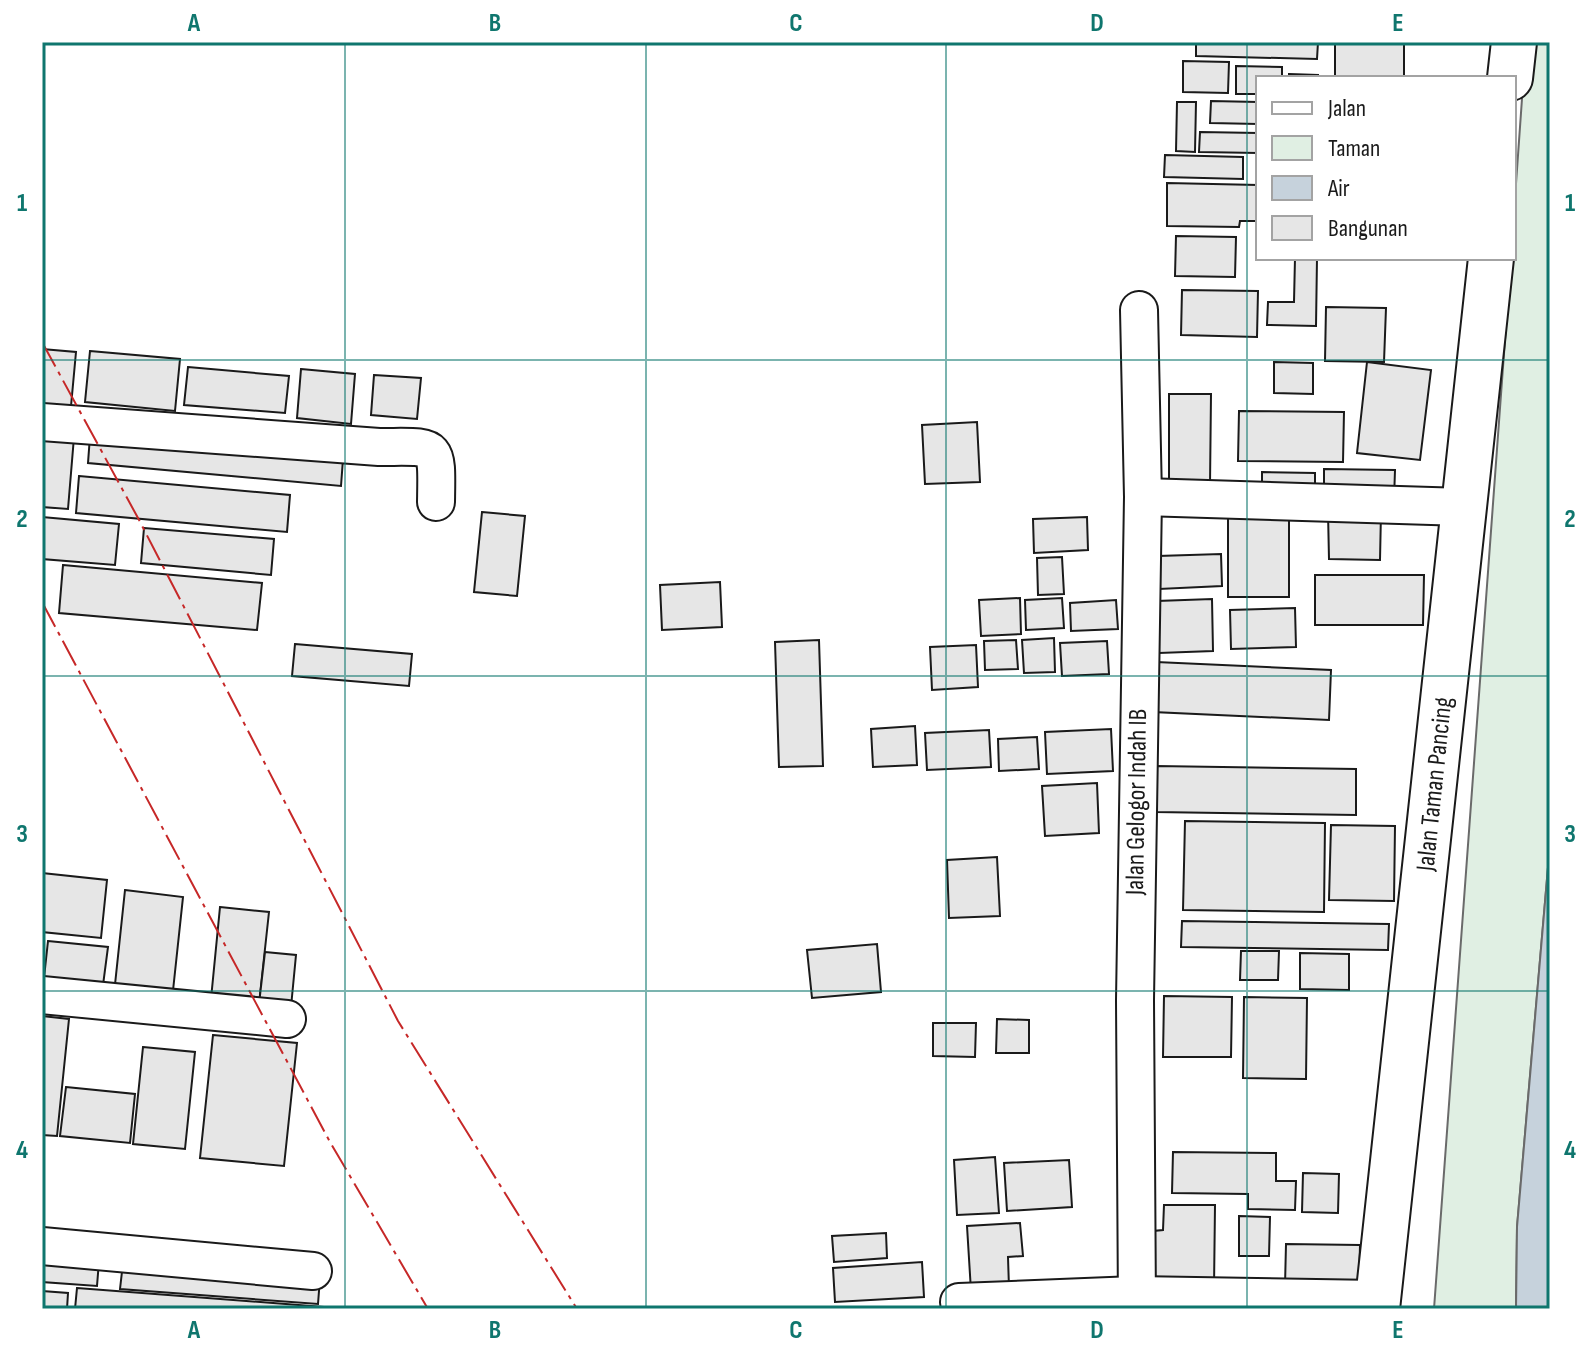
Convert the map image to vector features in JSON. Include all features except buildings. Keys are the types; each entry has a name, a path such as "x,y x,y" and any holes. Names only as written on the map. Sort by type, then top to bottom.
{"street":[{"path":"1510,76 1514,42"},
{"name":"Jalan Taman Pancing","path":"1378,1304 1491,260"},
{"name":"Jalan Gelogor Indah IB","path":"1136,1302 1135,953 1143,497 1139,310"},
{"path":"42,422 379,447 422,447 431,450 436,458 436,502"},
{"path":"1143,497 1464,507"},
{"path":"42,995 287,1019"},
{"path":"42,1246 313,1271"},
{"path":"959,1302 1378,1304"}],"green space":[{"path":"1526,42 1550,42 1550,844 1517,1227 1516,1309 1434,1309 1511,260 1516,260 1516,184"}],"water":[{"path":"1550,844 1550,1309 1516,1309 1517,1227"}],"power":[{"path":"42,342 138,518 398,1021 577,1309"},
{"path":"42,602 330,1142 428,1309"}]}
